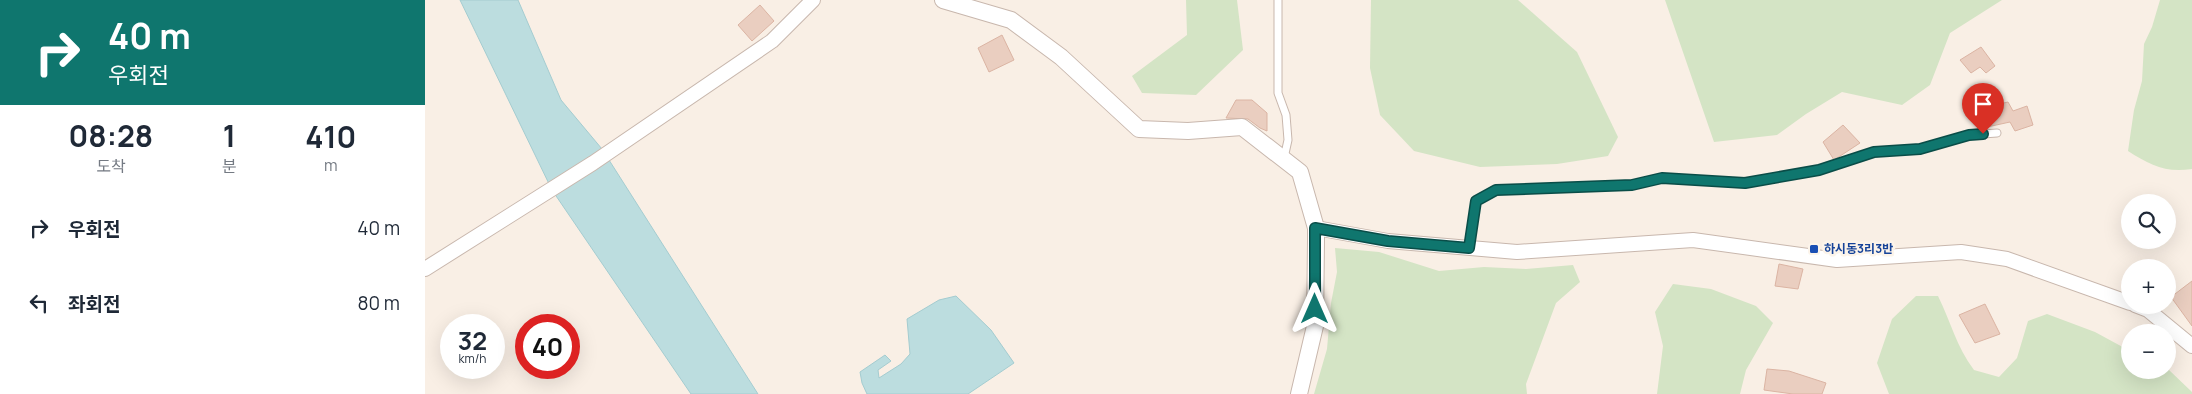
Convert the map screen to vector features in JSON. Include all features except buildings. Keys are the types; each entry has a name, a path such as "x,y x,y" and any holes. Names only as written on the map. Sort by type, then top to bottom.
{"street":[{"path":"425,269 555,188 772,41 813,0"},
{"path":"943,0 970,10 1011,20 1061,57 1139,129 1188,131 1242,127 1300,172 1315,228 1315,326 1299,394"},
{"path":"1315,228 1388,241 1517,252 1693,240 1837,260 1961,252 2007,259 2121,300"},
{"path":"2153,314 2192,346"}],"lane":[{"path":"1278,0 1278,93 1286,115 1288,140 1283,159"},
{"path":"1469,248 1476,201 1496,190 1632,185 1662,178 1745,183 1819,170 1874,152 1920,149 1969,135 1997,133"}],"green space":[{"path":"1186,0 1237,0 1243,50 1196,95 1142,93 1132,76 1187,35"},
{"path":"1371,0 1518,0 1577,52 1618,137 1608,156 1557,164 1480,167 1414,151 1380,115 1370,68"},
{"path":"1665,0 2002,0 1950,33 1930,85 1902,105 1842,92 1806,114 1777,135 1714,142"},
{"path":"2160,0 2192,0 2192,169 2174,170 2158,167 2128,151 2134,110 2142,81 2144,44 2152,27"},
{"path":"1335,248 1379,252 1439,271 1484,267 1526,269 1573,265 1580,282 1556,303 1526,384 1527,394 1314,394 1327,349 1331,303 1337,272"},
{"path":"1673,284 1711,289 1756,306 1773,323 1746,370 1740,394 1657,394 1663,346 1655,312"},
{"path":"1916,296 1938,296 1958,343 1974,370 1999,377 2017,358 2028,321 2047,314 2095,332 2121,346 2121,379 2176,379 2176,377 2192,394 1889,394 1877,363 1892,319"}],"water":[{"path":"460,0 518,0 561,100 602,149 758,394 691,394 552,190"},
{"path":"956,296 991,330 1014,363 968,394 867,394 860,372 885,355 891,361 878,370 879,378 901,364 910,354 907,319 939,300"}],"place":[{"name":"하시동3리3반","path":"1814,249"}],"route":[{"path":"1315,309 1315,228 1388,241 1469,248 1476,201 1496,190 1632,185 1662,178 1745,183 1819,170 1874,152 1920,149 1969,135 1983,134"}]}
